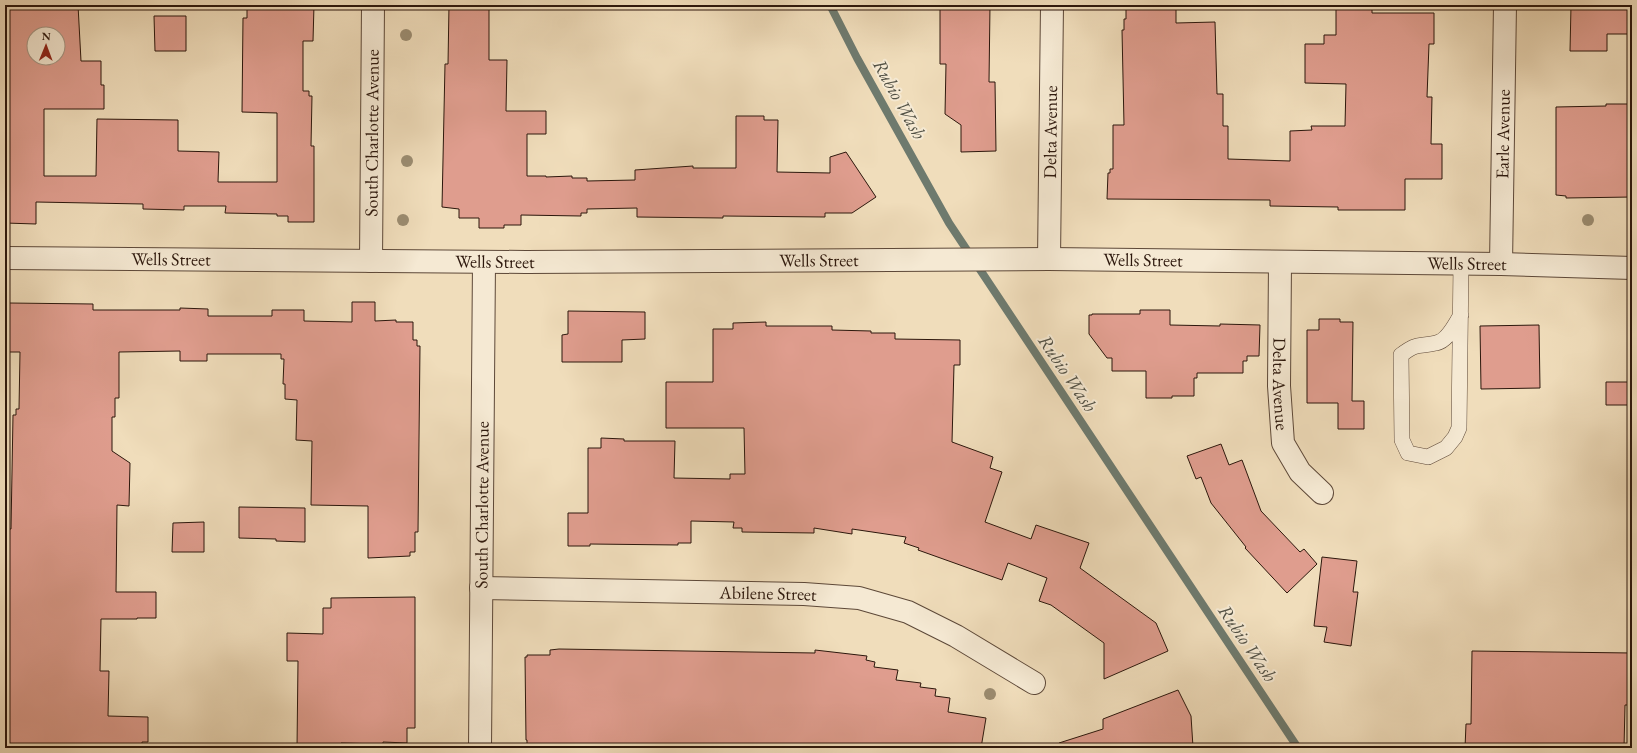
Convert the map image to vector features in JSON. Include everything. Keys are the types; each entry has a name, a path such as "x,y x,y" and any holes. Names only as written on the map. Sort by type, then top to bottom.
{"street":[{"name":"South Charlotte Avenue","path":"372,261 373,5"},
{"name":"Delta Avenue","path":"1049,259 1052,5"},
{"name":"Earle Avenue","path":"1501,264 1505,5"},
{"name":"Wells Street","path":"5,258 484,262 1049,259 1501,264 1632,268"},
{"name":"South Charlotte Avenue","path":"480,748 484,262"},
{"name":"Delta Avenue","path":"1280,262 1279,386 1283,443 1300,472 1322,493"},
{"name":"Abilene Street","path":"481,588 804,594 859,598 908,612 956,636 1034,683"}],"lane":[{"path":"1461,264 1461,315 1459,428 1455,437 1446,448 1428,457 1408,453 1402,440 1401,355 1412,346 1438,343 1450,333 1461,315"}],"building":[{"path":"5,5 78,5 81,61 101,61 101,85 104,85 104,109 44,109 44,176 96,176 97,119 178,120 178,151 219,152 218,182 277,182 277,113 242,112 243,18 247,18 247,5 314,5 313,41 303,41 303,91 309,91 309,96 312,96 311,146 314,146 314,222 288,222 288,216 277,216 277,214 225,213 226,206 184,206 184,210 143,209 143,204 36,202 36,224 5,223"},
{"path":"449,5 489,5 489,60 507,60 506,111 546,111 546,134 527,134 527,176 572,176 572,178 587,178 587,181 635,180 635,170 693,166 693,168 736,168 736,116 764,116 764,120 778,120 777,172 830,173 830,157 846,152 876,197 852,213 825,213 825,217 637,217 637,208 587,209 587,213 581,213 581,216 521,215 521,225 504,225 504,228 479,228 479,218 459,218 459,209 442,207 445,64 448,64"},
{"path":"940,5 990,5 989,82 995,82 996,151 961,152 961,125 945,114 946,64 940,64"},
{"path":"1126,5 1176,5 1176,23 1215,22 1217,94 1223,94 1223,126 1228,126 1228,159 1290,161 1290,131 1312,130 1311,126 1345,126 1346,84 1305,83 1305,44 1324,44 1324,35 1336,35 1336,5 1372,5 1372,13 1434,13 1434,44 1429,44 1427,97 1432,97 1431,144 1442,144 1442,179 1405,179 1405,210 1338,210 1338,207 1270,206 1270,200 1107,199 1108,173 1110,173 1110,169 1113,169 1113,125 1124,125 1122,30 1124,30 1124,19 1126,19"},
{"path":"1571,6 1632,6 1632,34 1607,34 1607,51 1570,51"},
{"path":"154,16 186,16 186,51 155,51"},
{"path":"1606,104 1632,104 1632,197 1566,198 1566,196 1556,195 1556,107 1606,106"},
{"path":"352,302 375,302 375,321 396,320 396,322 413,322 413,340 417,340 417,346 420,346 418,532 415,532 415,552 410,552 410,556 368,558 368,506 311,505 312,441 296,440 297,400 285,399 285,384 283,384 284,359 281,359 281,354 207,354 207,361 180,361 180,351 119,352 119,398 115,398 115,417 112,417 112,451 130,463 129,506 117,505 116,592 156,592 156,618 101,619 100,671 109,671 108,716 148,717 148,742 142,742 142,748 8,748 8,690 5,690 6,544 7,529 11,529 13,415 16,415 16,409 19,409 20,352 8,352 9,303 93,304 93,310 180,310 180,308 208,309 208,316 272,316 272,310 304,310 304,321 352,322"},
{"path":"1140,310 1170,310 1170,325 1260,325 1259,356 1247,356 1247,361 1243,361 1243,373 1197,373 1197,378 1194,378 1194,396 1146,398 1146,371 1112,371 1112,358 1107,358 1089,334 1089,315 1140,314"},
{"path":"568,311 645,312 645,339 622,340 622,362 562,362 562,335 568,334"},
{"path":"1319,319 1340,319 1340,322 1353,322 1352,401 1364,401 1364,429 1338,429 1338,403 1307,403 1307,330 1319,330"},
{"path":"766,322 766,326 832,326 832,330 895,333 895,339 960,340 960,365 954,365 952,442 993,457 990,468 1002,472 985,522 1031,539 1036,525 1089,543 1080,568 1156,623 1168,651 1104,679 1104,643 1051,605 1039,601 1047,578 1008,563 1002,580 918,550 919,548 904,543 906,537 852,529 852,534 814,528 814,533 742,532 742,528 733,528 734,522 691,521 691,543 678,543 678,545 590,544 590,546 568,546 568,513 588,513 588,448 601,448 601,438 624,439 624,441 675,441 674,478 730,479 730,474 745,474 744,428 666,428 666,382 713,382 713,329 733,329 733,323"},
{"path":"1539,325 1540,388 1481,389 1480,326"},
{"path":"1606,382 1632,382 1632,405 1606,405"},
{"path":"1221,444 1229,465 1242,460 1261,511 1300,552 1304,549 1317,564 1287,593 1245,548 1246,547 1211,503 1201,477 1196,479 1187,456"},
{"path":"239,507 305,508 305,542 276,541 276,539 239,538"},
{"path":"204,522 204,552 172,552 173,523"},
{"path":"1322,557 1357,561 1353,592 1358,592 1351,646 1324,642 1327,627 1314,626"},
{"path":"415,597 415,728 407,728 407,743 341,743 341,748 297,748 298,661 287,661 287,633 323,634 323,608 331,608 331,598"},
{"path":"550,650 815,653 815,650 867,656 866,660 875,662 874,667 898,670 896,680 921,683 920,687 936,689 935,696 950,698 948,712 986,718 981,748 527,747 525,657 527,657 527,655 550,655"},
{"path":"1472,651 1632,653 1632,705 1625,705 1624,748 1465,748 1466,724 1471,724"},
{"path":"1178,690 1191,716 1193,747 1060,748 1059,743 1103,729 1103,719"}],"waterway":[{"name":"Rubio Wash","path":"830,5 857,58 949,223 1298,748"}]}
